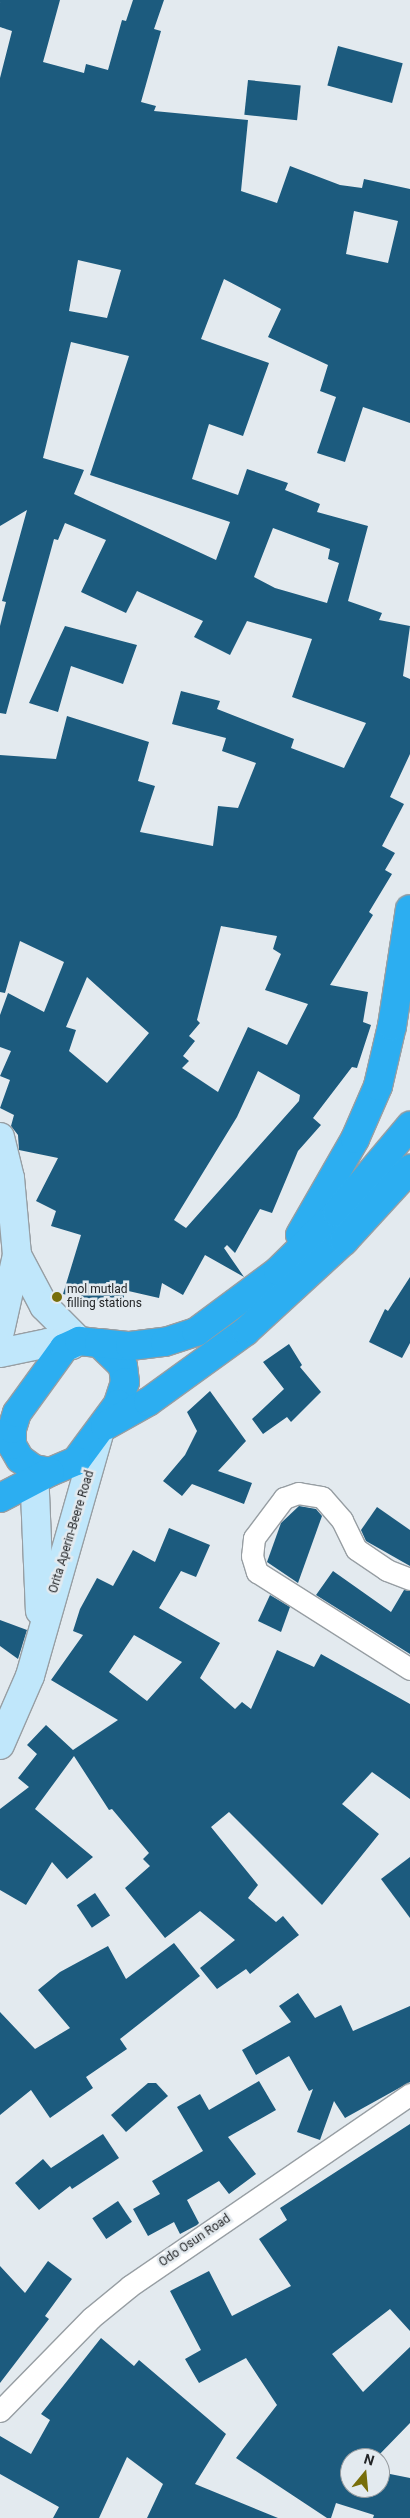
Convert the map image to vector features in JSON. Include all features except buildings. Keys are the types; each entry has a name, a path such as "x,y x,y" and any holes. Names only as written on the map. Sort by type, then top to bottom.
{"highway":[{"path":"277,1283 355,1139 378,1086 392,1026 410,909"},
{"path":"101,1430 210,1359 410,1126"},
{"path":"40,1474 20,1459 12,1445 6,1427 50,1364 83,1343 139,1345 165,1342 196,1332 344,1241 410,1169"},
{"path":"0,1498 40,1474 76,1461 101,1430 118,1404 125,1382 122,1366 83,1343"}],"main road":[{"path":"0,1137 12,1194 16,1255 0,1331"},
{"path":"16,1255 44,1306 83,1343"},
{"path":"0,1353 48,1343 83,1343"},
{"name":"Orita Aperin-Beere Road","path":"0,1745 27,1684 89,1481 101,1430"},
{"name":"Orita Aperin-Beere Road","path":"40,1474 42,1630"}],"street":[{"path":"410,1579 387,1570 356,1549 342,1520 322,1497 298,1492 284,1498 254,1538 252,1556 257,1572 410,1668"},
{"name":"Odo Osun Road","path":"0,2411 91,2318 130,2286 410,2094"}],"place":[{"name":"mol mutlad filling stations","path":"57,1297"}]}
